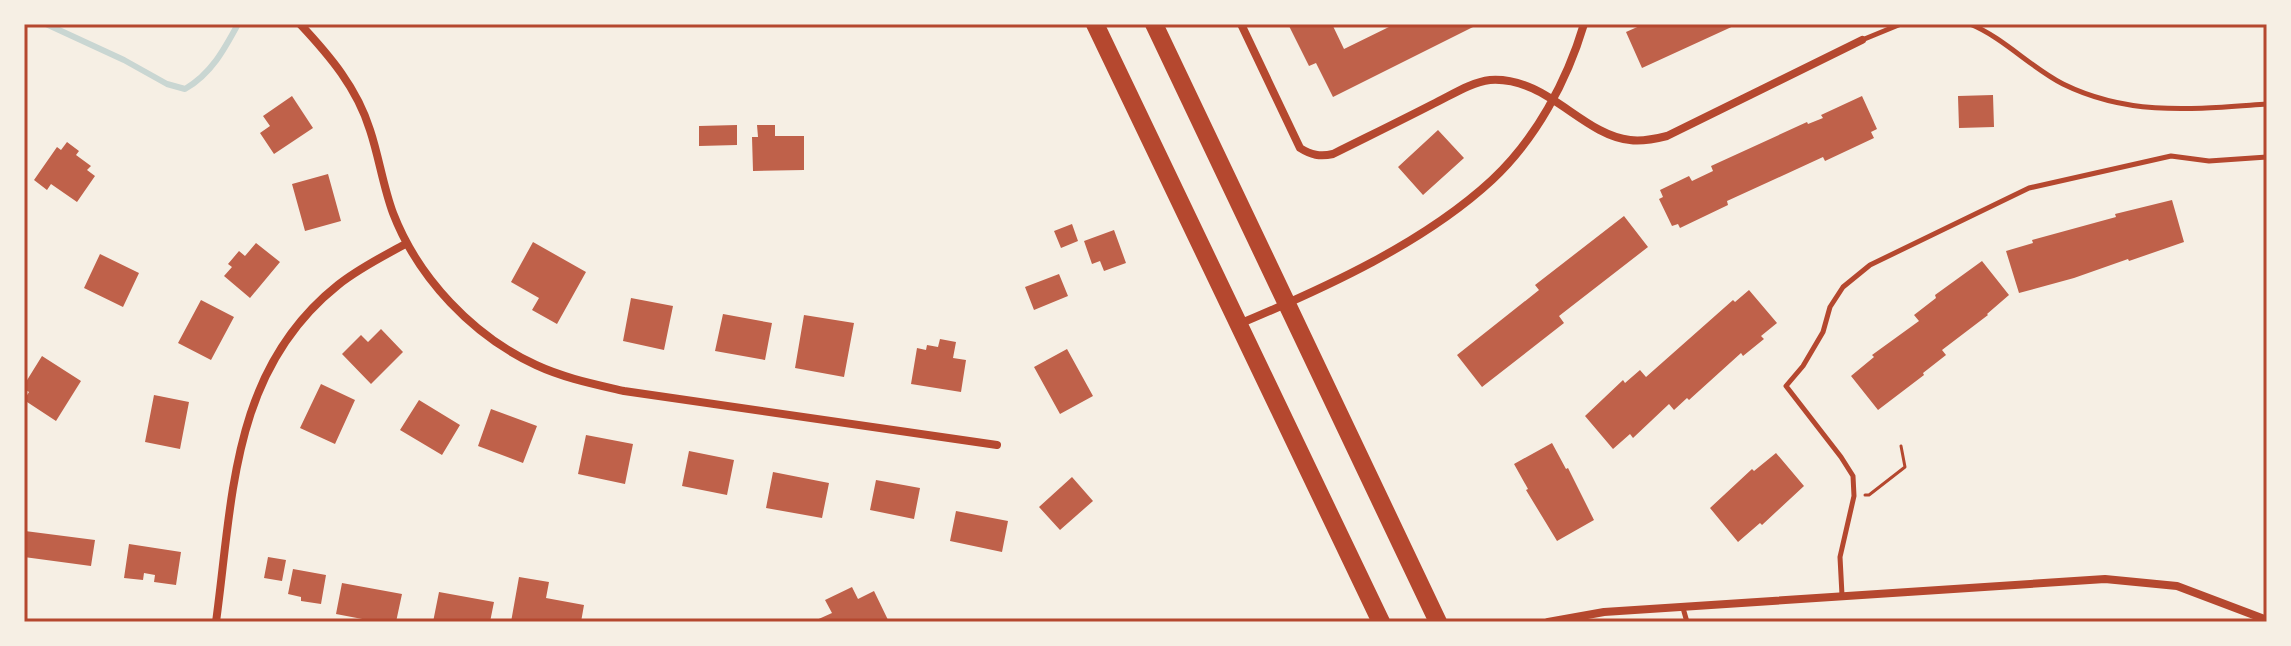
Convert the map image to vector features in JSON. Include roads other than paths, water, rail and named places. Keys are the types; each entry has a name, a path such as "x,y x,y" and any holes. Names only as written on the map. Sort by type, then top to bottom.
{"main road":[{"path":"1095,24 1381,622"},
{"path":"1154,24 1438,622"}],"street":[{"path":"300,24 352,88 370,128 392,211 407,243 431,280 470,320 525,359 580,381 624,391 997,445"},
{"path":"1241,24 1300,148 1310,154 1324,156 1487,80 1517,83 1553,99 1613,136 1631,141 1652,140 1667,136 1862,40"},
{"path":"1238,324 1287,304 1389,251 1461,206 1493,179 1520,150 1553,99 1572,63 1584,24"},
{"path":"216,622 240,449 253,400 264,378 284,344 310,312 338,285 407,243"},
{"path":"1548,622 1604,612 2045,581 2128,580 2177,586 2267,620"}],"lane":[{"path":"1862,40 1901,24"},
{"path":"1970,24 2061,83 2116,103 2143,109 2267,104"},
{"path":"1842,595 1840,557 1854,496 1853,476 1786,386 1803,366 1823,332 1830,307 1843,287 1870,265 2029,188 2171,156 2209,161 2267,157"},
{"path":"1683,607 1687,622"}],"waterway":[{"path":"46,24 167,84 185,89 210,69 238,24"}]}
